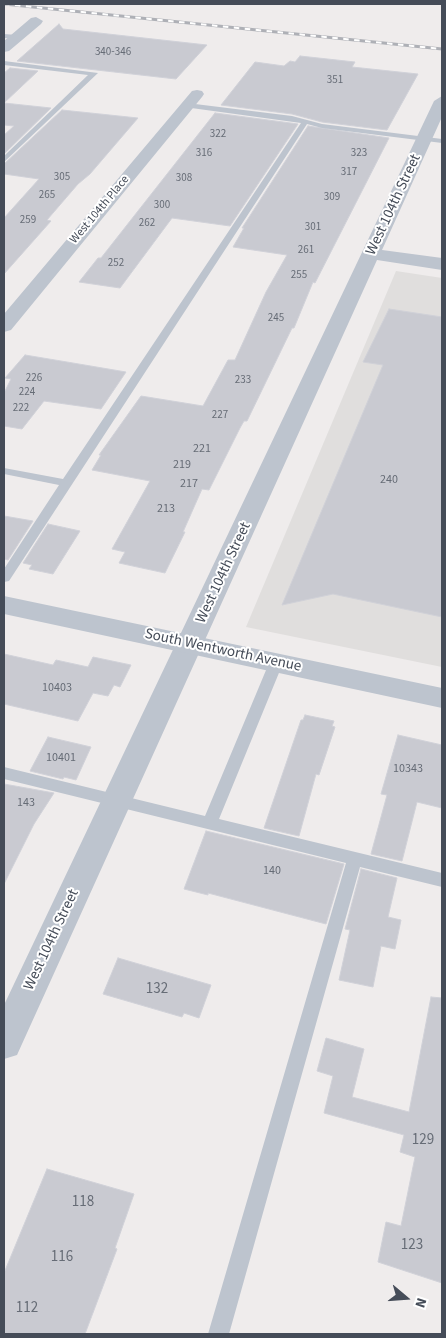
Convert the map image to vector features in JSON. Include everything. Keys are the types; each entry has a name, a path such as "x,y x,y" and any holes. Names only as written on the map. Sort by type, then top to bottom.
{"street":[{"path":"4,48 10,36 36,21"},
{"name":"West 104th Place","path":"4,326 192,100"},
{"name":"West 104th Street","path":"4,1044 371,254 434,140 442,101"},
{"path":"371,254 442,264"},
{"name":"South Wentworth Avenue","path":"4,605 442,698"}],"lane":[{"path":"4,63 94,73 4,160"},
{"path":"192,100 292,118 322,126 434,140"},
{"path":"4,578 305,122"},
{"path":"4,471 66,483"},
{"path":"210,823 276,663"},
{"path":"4,774 118,800 442,880"},
{"path":"218,1334 355,858"}],"shaded area":[{"path":"396,271 442,278 442,667 246,627"}],"building":[{"path":"59,24 63,29 207,45 176,79 17,61"},
{"path":"300,56 355,62 352,67 418,74 387,130 322,122 292,114 221,105 255,62 284,66 290,61 295,62"},
{"path":"10,68 38,71 4,103 4,73"},
{"path":"4,103 51,108 4,154 4,135 14,126 4,125"},
{"path":"62,110 138,118 47,220 51,221 4,274 4,218 39,179 4,174 4,164"},
{"path":"215,113 298,124 230,226 172,218 120,288 79,282 98,258 101,258"},
{"path":"308,126 389,138 315,283 313,282 294,328 292,328 247,421 244,421 240,428 209,490 202,489 183,532 185,532 165,573 119,563 125,552 112,549 150,481 92,470 101,455 99,455 141,396 203,406 228,360 235,360 266,292 287,255 233,247 244,228 242,228"},
{"path":"389,309 442,317 442,617 333,594 282,605 383,365 363,362"},
{"path":"25,355 126,372 101,409 44,401 22,429 4,426 4,393 11,379 5,378"},
{"path":"4,516 33,521 8,560 4,559"},
{"path":"48,524 80,531 53,574 29,569 32,565 23,563"},
{"path":"4,654 53,665 56,660 88,667 93,657 131,665 120,687 114,685 108,696 93,693 78,721 4,704"},
{"path":"305,715 334,721 332,726 335,727 319,775 316,774 299,836 264,828 301,720 303,720"},
{"path":"398,735 442,745 442,808 417,802 402,861 371,854 387,795 381,794"},
{"path":"48,737 91,747 76,780 64,777 63,779 30,771"},
{"path":"4,784 54,793 34,824 4,884"},
{"path":"206,831 344,864 326,924 208,893 208,895 184,889"},
{"path":"361,869 397,878 388,917 401,920 395,949 381,946 373,987 339,980 350,930 345,929"},
{"path":"118,958 211,985 199,1018 184,1013 182,1017 103,994"},
{"path":"431,997 442,998 442,1283 378,1262 386,1222 401,1226 415,1157 400,1152 404,1135 324,1113 333,1076 317,1071 326,1038 364,1049 352,1097 409,1112"},
{"path":"47,1169 134,1194 115,1248 117,1249 85,1334 4,1334 4,1273"}],"railway":[{"path":"4,4 442,49"}]}
